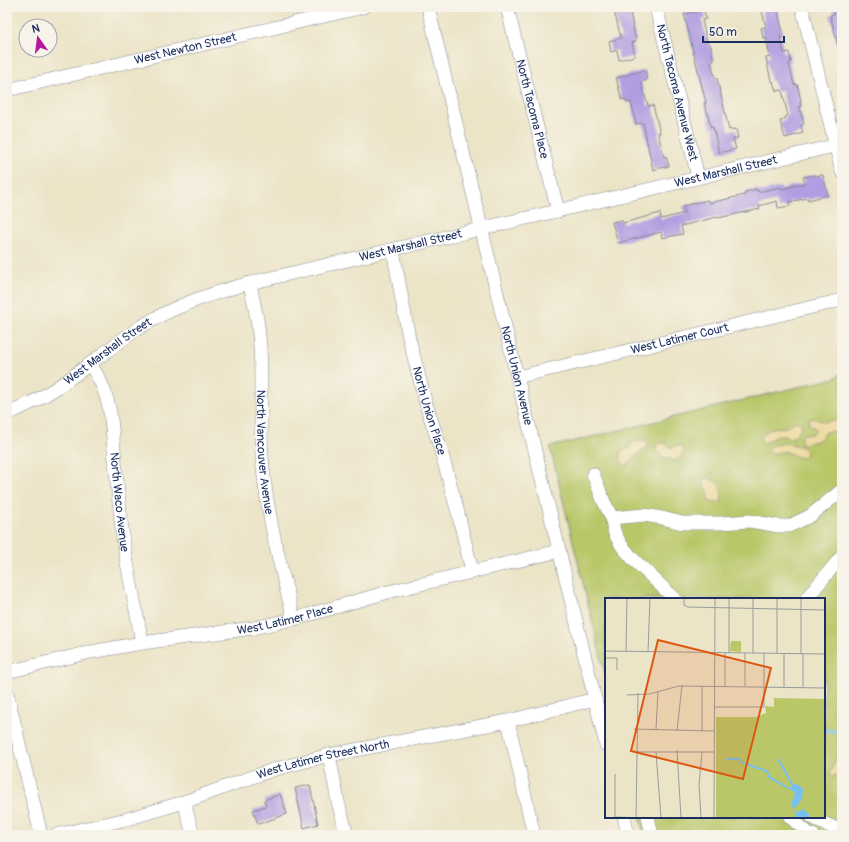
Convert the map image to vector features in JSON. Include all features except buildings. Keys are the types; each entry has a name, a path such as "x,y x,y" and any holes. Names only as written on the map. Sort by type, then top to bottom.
{"street":[{"name":"West Newton Street","path":"7,90 363,7"},
{"name":"North Union Avenue","path":"428,7 605,741"},
{"name":"North Tacoma Place","path":"508,7 558,210"},
{"name":"North Tacoma Avenue West","path":"656,7 698,177"},
{"path":"802,7 839,145 842,172"},
{"name":"West Marshall Street","path":"7,414 27,406 41,398 134,331 157,317 196,299 250,283 839,145"},
{"name":"North Union Place","path":"393,250 409,338 426,404 440,447 458,513 472,571"},
{"name":"North Vancouver Avenue","path":"250,283 257,320 260,421 265,485 277,555 294,619"},
{"name":"West Latimer Court","path":"517,377 842,300"},
{"name":"North Waco Avenue","path":"90,364 102,384 111,410 123,540 142,643"},
{"path":"593,474 612,518 615,534 626,552 674,598"},
{"path":"612,518 644,515 682,523 708,524 750,521 785,527 796,524 810,516 842,490"},
{"name":"West Latimer Place","path":"7,672 91,652 142,643 253,628 294,619 388,592 559,551"},
{"path":"807,598 842,556"},
{"path":"7,693 41,835"},
{"name":"West Latimer Street North","path":"56,835 127,820 184,802 300,761 508,721 595,699"},
{"path":"508,721 534,835"},
{"path":"329,755 346,835"},
{"path":"184,802 193,835"},
{"path":"624,818 628,835"},
{"path":"648,818 652,835"},
{"path":"791,818 808,833 813,835"},
{"path":"814,818 823,824 842,831"}],"green space":[{"path":"842,373 842,835 644,835 640,818 825,818 825,598 605,598 605,674 550,447 835,378"}],"sand":[{"path":"812,418 826,422 833,420 841,423 842,432 826,432 819,440 804,444 801,442 801,437 804,434 812,434 816,430 814,427 809,425 809,420"},
{"path":"796,421 802,424 800,430 791,438 777,436 765,443 760,439 762,435 772,428 787,427"},
{"path":"642,440 647,442 648,445 646,449 637,455 626,466 622,464 620,456 621,451 629,448 633,442"},
{"path":"659,443 665,443 671,448 680,445 684,451 682,456 675,461 663,457 656,451 656,445"},
{"path":"788,443 802,447 806,451 806,455 800,458 784,451 774,454 768,449 772,445"},
{"path":"707,478 716,481 719,484 722,494 721,502 713,503 708,499 709,493 703,483"},
{"path":"835,760 842,760 842,769 838,775 833,776 830,773"}],"waterway":[{"path":"825,730 842,731"}]}
